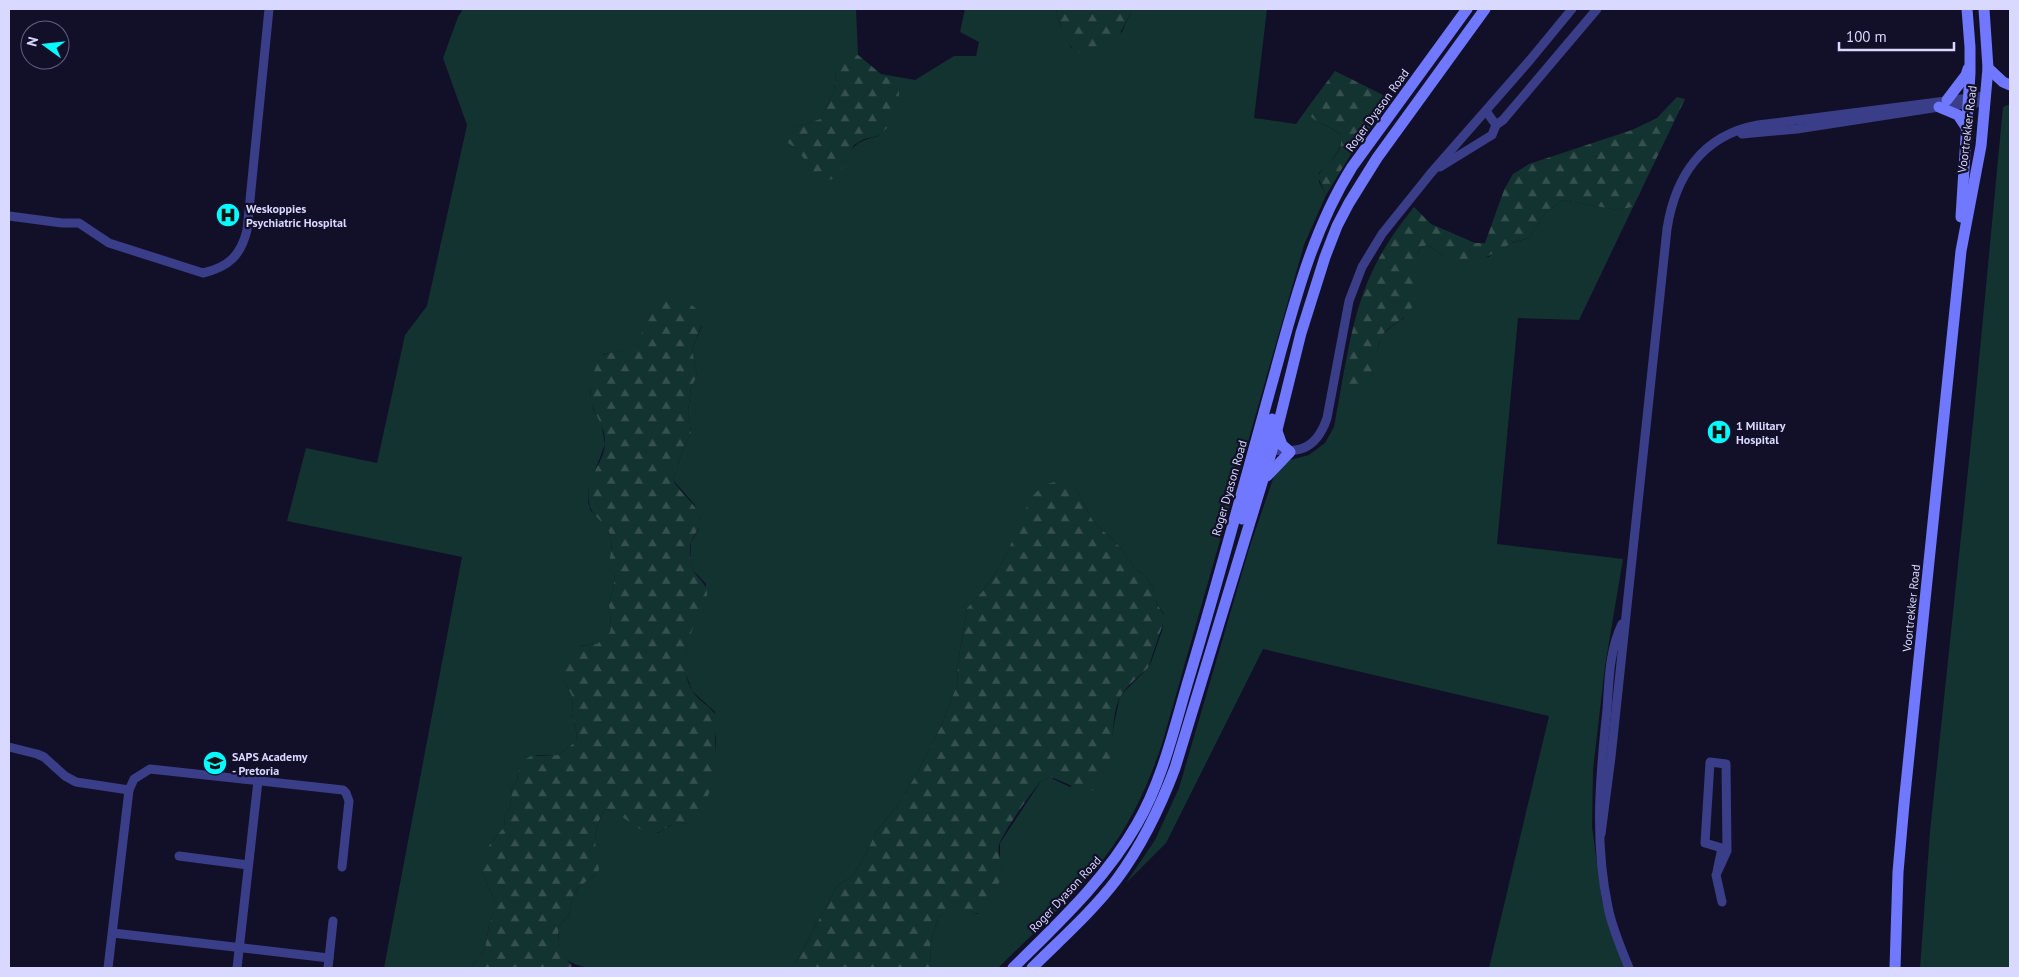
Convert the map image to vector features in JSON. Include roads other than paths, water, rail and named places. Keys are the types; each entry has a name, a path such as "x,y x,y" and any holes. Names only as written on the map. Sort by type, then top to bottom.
{"main road":[{"name":"Roger Dyason Road","path":"1013,968 1091,889 1112,864 1138,822 1164,763 1202,636 1288,326 1316,240 1338,190 1367,146 1467,9"},
{"path":"1202,636 1222,586 1267,449 1278,422 1324,257 1337,226 1349,202 1377,158 1485,9"},
{"name":"Voortrekker Road","path":"1895,968 1898,872 1904,804 1961,251 1970,63 1967,9"},
{"name":"Voortrekker Road","path":"1961,251 1981,146 1988,68 1984,9"},
{"path":"1966,127 1958,115 1943,104 1966,74 1970,63"},
{"path":"1988,68 2003,82 2010,85"},
{"path":"1032,968 1116,881 1143,840 1162,804 1175,768 1262,481 1282,375 1288,326"},
{"path":"1262,481 1277,463 1290,452 1280,442 1277,430 1278,422"}],"street":[{"path":"9,216 62,223 78,223 109,243 203,273 212,271 235,258 243,245 249,216 250,185 269,9"},
{"path":"1267,449 1290,452 1310,445 1323,430 1327,418 1344,321 1354,284 1368,256 1382,234 1431,173 1572,9"},
{"path":"1431,173 1492,135 1496,125 1516,107 1597,9"},
{"path":"1629,968 1608,909 1598,816 1599,790 1612,659 1616,637 1625,617 1669,215 1675,195 1685,175 1707,148 1746,133 1797,129 1943,104 1985,99"},
{"path":"1486,111 1496,125"},
{"path":"9,747 33,752 44,757 65,776 76,782 129,790"},
{"path":"1717,872 1726,851 1726,764 1710,762 1704,843 1722,848 1716,875 1722,902"},
{"path":"108,968 129,790 134,779 152,769 343,790 349,801 342,867"},
{"path":"237,968 258,781"},
{"path":"179,856 248,865"},
{"path":"328,968 333,921"},
{"path":"113,933 329,958"}],"place":[{"name":"Weskoppies Psychiatric Hospital","path":"228,215"},
{"name":"1 Military Hospital","path":"1719,432"},
{"name":"SAPS Academy - Pretoria","path":"215,763"}]}
